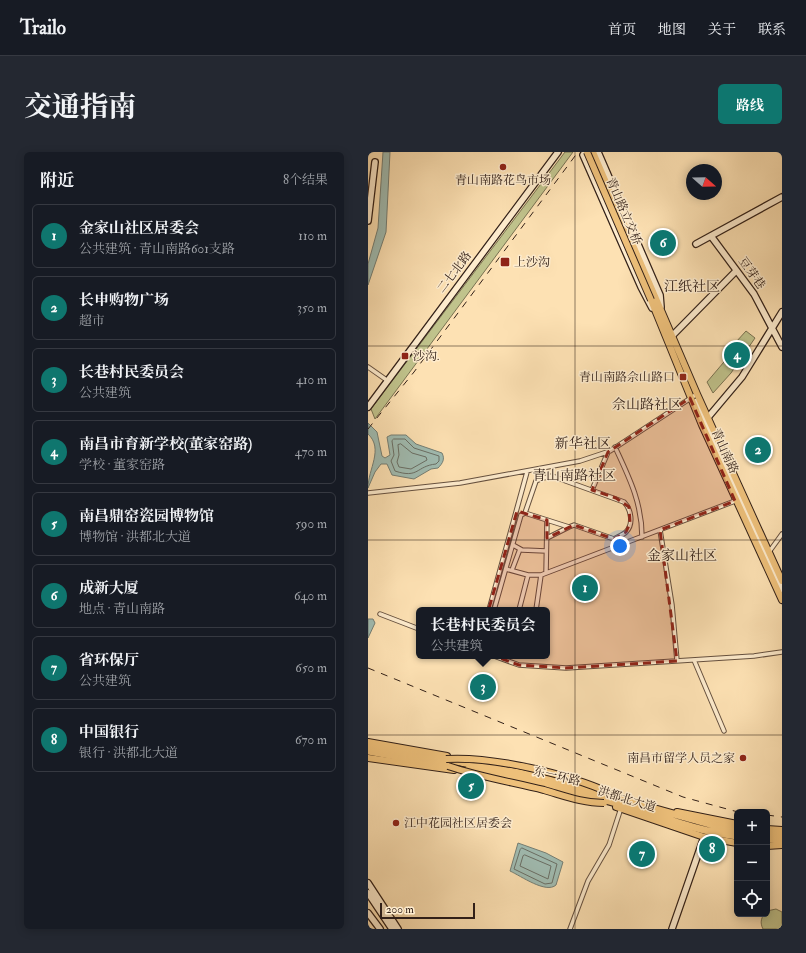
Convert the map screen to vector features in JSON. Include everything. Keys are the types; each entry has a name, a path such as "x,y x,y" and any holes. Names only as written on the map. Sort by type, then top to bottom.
{"highway":[{"name":"东一环路","path":"368,745 541,783 621,804 705,830 734,835"},
{"name":"东一环路","path":"368,751 570,784 713,825 734,829"},
{"path":"770,833 782,834"},
{"path":"770,839 782,840"}],"main road":[{"name":"二七北路","path":"368,407 558,152"},
{"name":"青山路立交桥","path":"586,152 653,299"},
{"name":"青山南路","path":"586,152 583,155 641,288 654,310 694,396 735,501 782,600"},
{"name":"青山路立交桥","path":"593,152 653,299"},
{"name":"青山南路","path":"598,152 660,295 661,307 673,335 694,396"},
{"path":"368,221 375,162"},
{"path":"696,244 782,197"},
{"name":"豆芽巷","path":"711,236 754,294 780,343"},
{"path":"673,335 736,271"},
{"name":"青山南路","path":"653,299 654,310"},
{"name":"青山南路","path":"653,299 661,307"},
{"path":"653,299 694,396"},
{"path":"782,312 742,377 705,422 782,592"},
{"path":"780,343 782,333"},
{"name":"青山南路","path":"705,422 782,581"},
{"name":"洪都北大道","path":"368,742 544,774 661,808 734,823"},
{"name":"洪都北大道","path":"368,758 465,771 535,784 621,808 704,837 734,842"},
{"path":"447,763 469,758 494,761 549,773 597,787 610,793"},
{"path":"447,763 473,774 544,790 588,803 604,803"},
{"path":"770,829 782,830"},
{"path":"672,929 704,837"},
{"path":"770,846 782,845"},
{"path":"368,882 398,929"},
{"path":"368,893 392,929"},
{"path":"368,912 380,929"}],"street":[{"path":"368,367 388,381"},
{"path":"370,493 460,483 527,472 580,461 608,452 694,396"},
{"path":"615,447 634,489 640,510 642,536"},
{"path":"592,490 608,452"},
{"path":"489,607 527,472"},
{"path":"495,607 521,515 525,513 536,481 552,476 616,498 629,507 630,523 626,532 614,539 574,525 547,538"},
{"path":"506,569 528,575 541,575 735,501"},
{"path":"517,511 569,527"},
{"path":"546,573 547,520"},
{"path":"660,530 672,605 677,661"},
{"path":"768,552 782,534"},
{"path":"513,545 520,549 546,551"},
{"path":"512,570 520,549"},
{"path":"520,607 528,575"},
{"path":"536,607 541,575"},
{"path":"380,614 416,627"},
{"path":"502,659 519,665 566,668 754,656 782,652"},
{"path":"694,660 724,731"},
{"path":"570,929 588,881 609,845 621,808"}],"highlighted area":[{"path":"690,398 735,501 660,530 677,661 566,668 519,665 477,650 517,511 547,520 547,538 574,525 614,539 626,532 630,523 629,507 616,498 592,490 608,452"}],"green space":[{"path":"565,152 573,152 375,419 371,409"},
{"path":"746,331 755,338 731,373 713,393 707,382 729,356 726,353"},
{"path":"776,909 782,912 782,929 763,929 761,925 762,918 770,917 770,910"}],"water":[{"path":"383,152 390,152 386,232 368,285 368,264 378,228"},
{"path":"368,423 377,432 382,456 385,458 390,455 387,437 391,435 406,435 416,444 442,453 442,463 438,468 431,469 414,479 392,475 387,464 381,464 375,472 368,488 374,460 375,446 373,440 368,434"},
{"path":"368,619 373,619 375,623 368,638"},
{"path":"518,843 546,853 563,862 556,885 552,887 540,886 510,871"}],"railway":[{"path":"368,429 414,372 578,152"},
{"path":"368,668 683,797 734,811"},
{"path":"770,815 782,817"}],"place":[{"name":"青山南路花鸟市场","path":"503,167"},
{"name":"成新大厦","path":"663,243"},
{"name":"上沙沟","path":"505,262"},
{"name":"南昌市育新学校(董家窑路)","path":"737,355"},
{"name":"沙沟.","path":"405,356"},
{"name":"青山南路佘山路口","path":"683,377"},
{"name":"长申购物广场","path":"758,450"},
{"name":"金家山社区居委会","path":"585,588"},
{"name":"长巷村民委员会","path":"483,687"},
{"name":"南昌市留学人员之家","path":"743,758"},
{"name":"南昌鼎窑瓷园博物馆","path":"471,786"},
{"name":"江中花园社区居委会","path":"396,823"},
{"name":"中国银行","path":"712,849"},
{"name":"省环保厅","path":"642,854"}],"district":[{"name":"江纸社区","path":"692,286"},
{"name":"佘山路社区","path":"647,404"},
{"name":"新华社区","path":"583,443"},
{"name":"青山南路社区","path":"574,475"},
{"name":"金家山社区","path":"682,555"}]}
